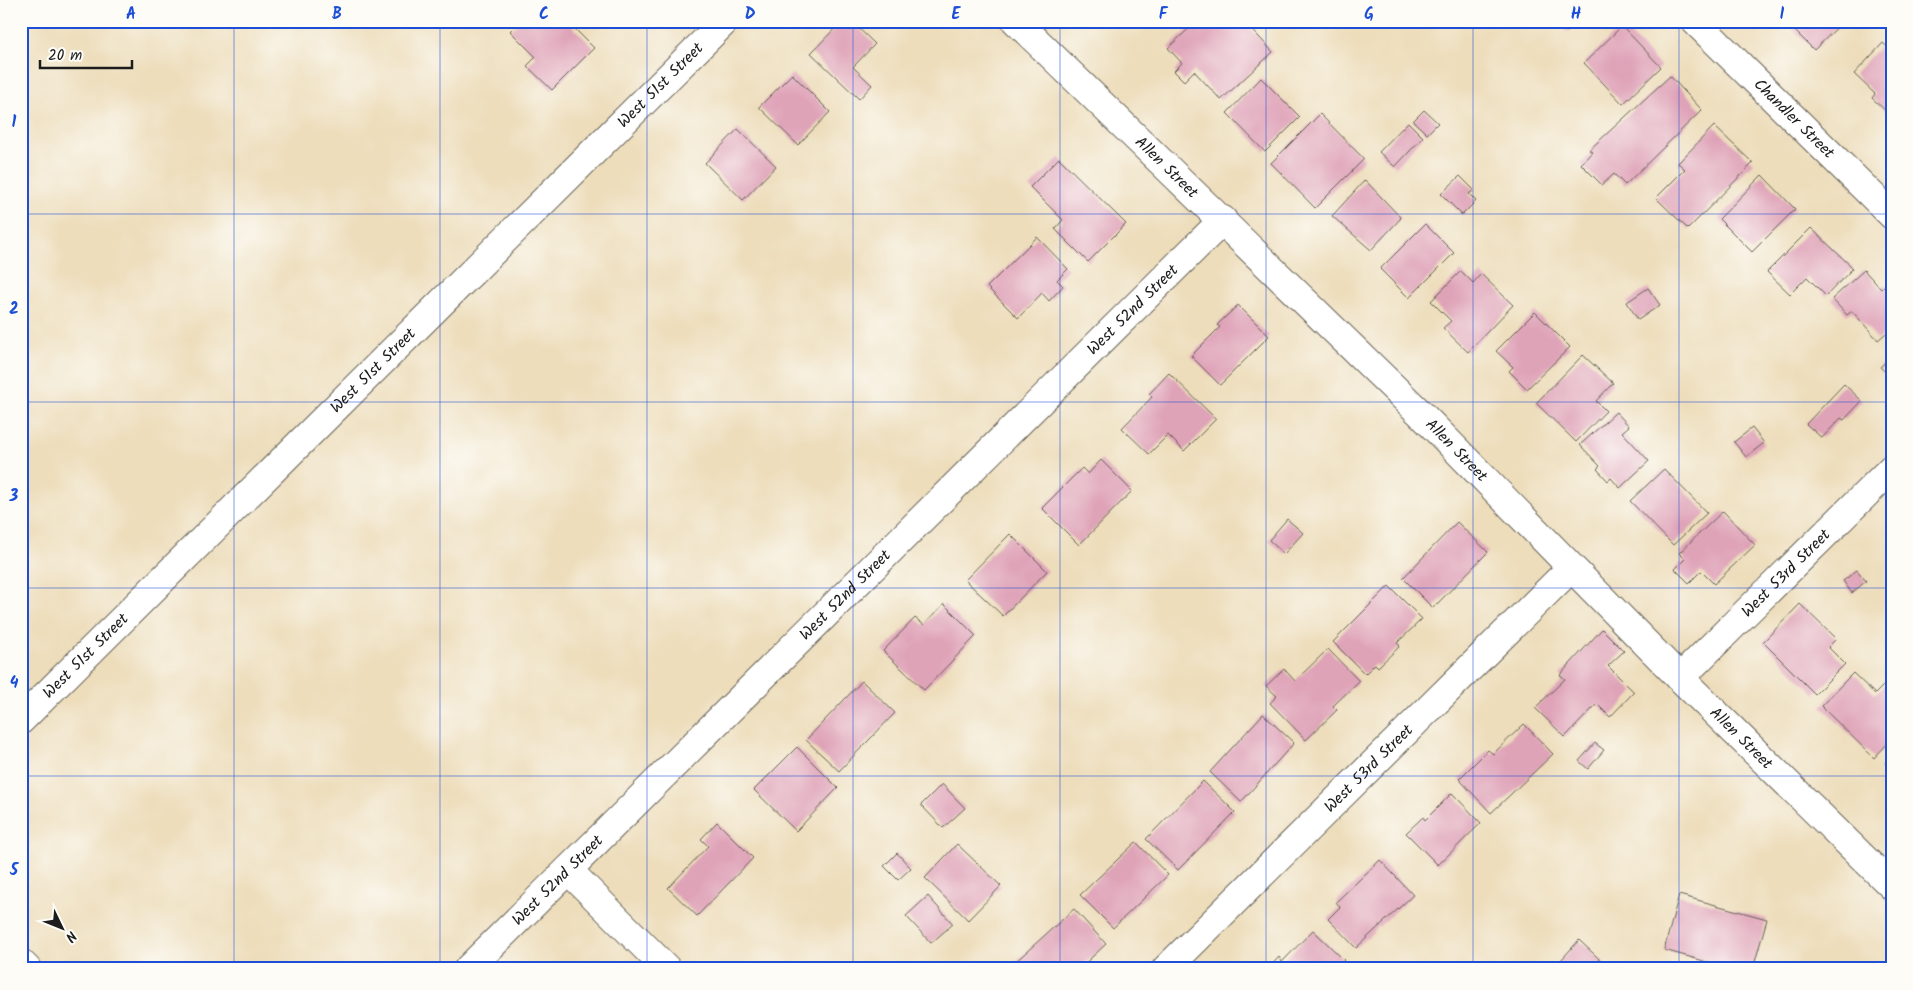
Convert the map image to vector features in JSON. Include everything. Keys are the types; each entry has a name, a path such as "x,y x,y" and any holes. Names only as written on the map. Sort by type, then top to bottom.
{"street":[{"name":"West 51st Street","path":"21,720 726,21"},
{"name":"Allen Street","path":"1016,21 1425,418 1680,678 1892,886"},
{"name":"Chandler Street","path":"1696,21 1890,211"},
{"name":"West 52nd Street","path":"468,969 1223,220"},
{"name":"West 53rd Street","path":"1680,678 1892,468"},
{"name":"West 53rd Street","path":"1166,969 1571,568"},
{"path":"568,870 667,969"},
{"path":"21,963 27,969"}],"building":[{"path":"520,21 567,21 594,48 552,90 527,66 536,57 510,31"},
{"path":"842,21 851,21 875,44 853,67 872,85 859,99 811,53"},
{"path":"1197,21 1244,21 1273,52 1221,100 1194,71 1184,81 1174,71 1182,63 1168,48"},
{"path":"1556,21 1578,21 1567,32"},
{"path":"1785,21 1844,21 1814,50"},
{"path":"1622,26 1661,67 1623,104 1584,63"},
{"path":"1883,43 1892,51 1892,117 1872,98 1875,94 1854,74"},
{"path":"792,74 830,112 798,145 759,107"},
{"path":"1670,76 1702,110 1625,185 1614,174 1602,185 1581,164 1592,152 1589,150"},
{"path":"1261,78 1300,117 1265,152 1227,113"},
{"path":"1424,110 1438,123 1427,134 1413,121"},
{"path":"1320,114 1364,159 1315,208 1271,163"},
{"path":"1408,122 1423,137 1395,167 1379,152"},
{"path":"1714,126 1753,163 1688,229 1656,198 1685,169 1678,163"},
{"path":"738,129 776,166 743,200 705,163"},
{"path":"1059,158 1126,224 1088,262 1055,229 1063,220 1030,187"},
{"path":"1762,175 1795,209 1752,252 1719,219"},
{"path":"1460,176 1474,190 1469,194 1476,201 1462,215 1441,194"},
{"path":"1365,180 1401,218 1371,250 1332,216"},
{"path":"1425,224 1454,253 1409,298 1380,269"},
{"path":"1811,228 1853,268 1826,296 1807,277 1790,294 1767,272"},
{"path":"1037,237 1068,269 1057,280 1063,286 1049,301 1042,293 1018,318 987,287"},
{"path":"1864,270 1881,289 1886,284 1892,291 1892,328 1878,340 1852,311 1847,315 1832,299"},
{"path":"1461,271 1473,283 1481,274 1513,305 1468,352 1443,328 1451,321 1431,301"},
{"path":"1648,288 1660,305 1638,320 1627,302"},
{"path":"1238,305 1269,336 1220,385 1191,356 1220,327 1217,325"},
{"path":"1535,312 1570,347 1527,389 1509,371 1513,367 1496,351"},
{"path":"1583,355 1613,383 1596,401 1606,411 1576,442 1536,403"},
{"path":"1892,356 1892,378 1880,367"},
{"path":"1169,373 1216,419 1184,451 1168,435 1149,454 1122,428 1152,397 1149,394"},
{"path":"1844,384 1862,401 1844,420 1841,418 1822,438 1806,424"},
{"path":"1616,412 1629,426 1622,432 1649,461 1620,488 1611,478 1608,481 1597,469 1600,466 1580,445"},
{"path":"1752,428 1764,443 1746,457 1734,442"},
{"path":"1101,460 1132,491 1079,545 1042,508 1082,468 1088,474"},
{"path":"1664,469 1707,513 1673,545 1630,501"},
{"path":"1723,511 1755,545 1714,584 1701,571 1689,583 1675,569 1685,559 1679,553"},
{"path":"1287,519 1303,533 1284,554 1269,540"},
{"path":"1457,522 1488,552 1433,608 1403,578"},
{"path":"1010,534 1047,571 1003,616 965,580"},
{"path":"1857,570 1866,581 1852,593 1843,581"},
{"path":"1389,586 1422,619 1397,643 1400,646 1378,667 1375,664 1365,674 1333,642"},
{"path":"944,604 976,636 924,690 883,651 915,618 924,625"},
{"path":"1800,604 1836,639 1828,647 1845,664 1815,694 1763,642"},
{"path":"1602,629 1624,651 1608,666 1634,692 1610,717 1597,704 1565,737 1535,708 1565,679 1560,675"},
{"path":"1328,649 1359,681 1333,706 1337,710 1306,740 1270,703 1277,696 1266,686 1284,669 1295,681"},
{"path":"1853,673 1875,694 1889,680 1892,683 1892,739 1874,758 1821,706"},
{"path":"862,681 895,713 839,771 806,740"},
{"path":"1263,714 1294,743 1241,802 1210,772"},
{"path":"1524,724 1553,754 1491,813 1459,779 1488,750 1493,754"},
{"path":"1595,743 1604,750 1588,769 1579,761"},
{"path":"797,747 838,788 796,831 754,790"},
{"path":"1892,756 1892,770 1885,763"},
{"path":"1203,781 1235,812 1178,870 1146,839"},
{"path":"942,784 965,808 943,828 921,805"},
{"path":"1452,793 1481,823 1438,865 1406,833 1423,817 1425,820"},
{"path":"717,822 753,858 697,916 668,888 708,846 701,839"},
{"path":"1136,842 1168,875 1113,928 1080,895"},
{"path":"957,844 1001,886 968,920 925,878"},
{"path":"897,853 911,868 898,880 884,866"},
{"path":"1380,860 1413,895 1356,948 1328,919 1340,907 1336,902"},
{"path":"1679,895 1767,919 1753,969 1733,969 1664,950"},
{"path":"928,896 953,924 931,943 906,916"},
{"path":"1074,909 1106,944 1079,969 1019,969 1014,963"},
{"path":"1313,930 1344,960 1337,969 1268,969 1279,957 1282,962"},
{"path":"1579,940 1610,969 1553,969"}]}
